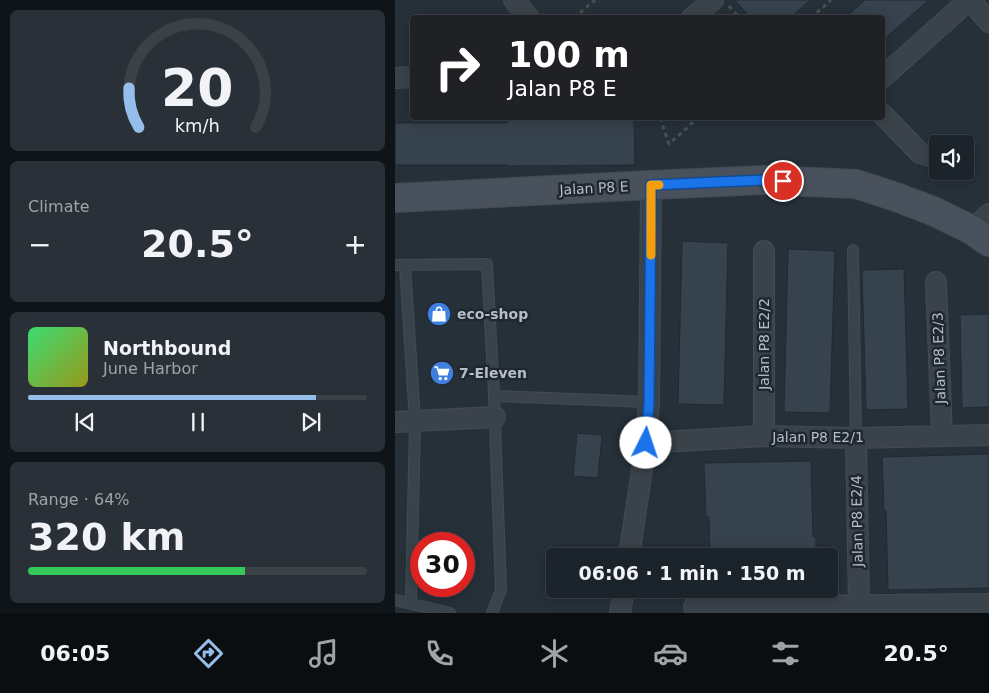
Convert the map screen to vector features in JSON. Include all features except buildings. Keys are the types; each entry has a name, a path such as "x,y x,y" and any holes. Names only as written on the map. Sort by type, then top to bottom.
{"street":[{"path":"514,0 526,15"},
{"path":"696,15 713,0"},
{"path":"885,75 969,0 989,22"},
{"path":"395,78 410,77"},
{"path":"885,117 920,153 929,156"},
{"name":"Jalan P8 E","path":"395,198 765,180 856,184 896,196 983,229"},
{"path":"630,548 646,443 649,402 651,185"},
{"name":"Jalan P8 E2/2","path":"764,251 764,436"},
{"name":"Jalan P8 E2/3","path":"937,282 942,435"},
{"path":"395,422 495,417"},
{"name":"Jalan P8 E2/1","path":"646,443 764,436 856,438 989,435"},
{"name":"Jalan P8 E2/4","path":"856,438 859,605"},
{"path":"620,613 622,598"},
{"path":"694,607 989,604"}],"lane":[{"path":"853,250 856,438"},
{"path":"411,604 415,422 400,265 487,264 501,590 492,613"},
{"path":"494,396 649,402"},
{"path":"395,600 450,613"}],"path":[{"path":"578,15 595,0"},
{"path":"724,0 737,15"},
{"path":"814,15 831,0"},
{"path":"661,120 669,144 696,120"}],"slow traffic":[{"path":"651,255 651,185 659,185"}],"place":[{"name":"eco-shop","path":"439,314"},
{"name":"7-Eleven","path":"442,373"}],"route":[{"path":"646,443 649,402 651,185 765,180 783,181"}]}
